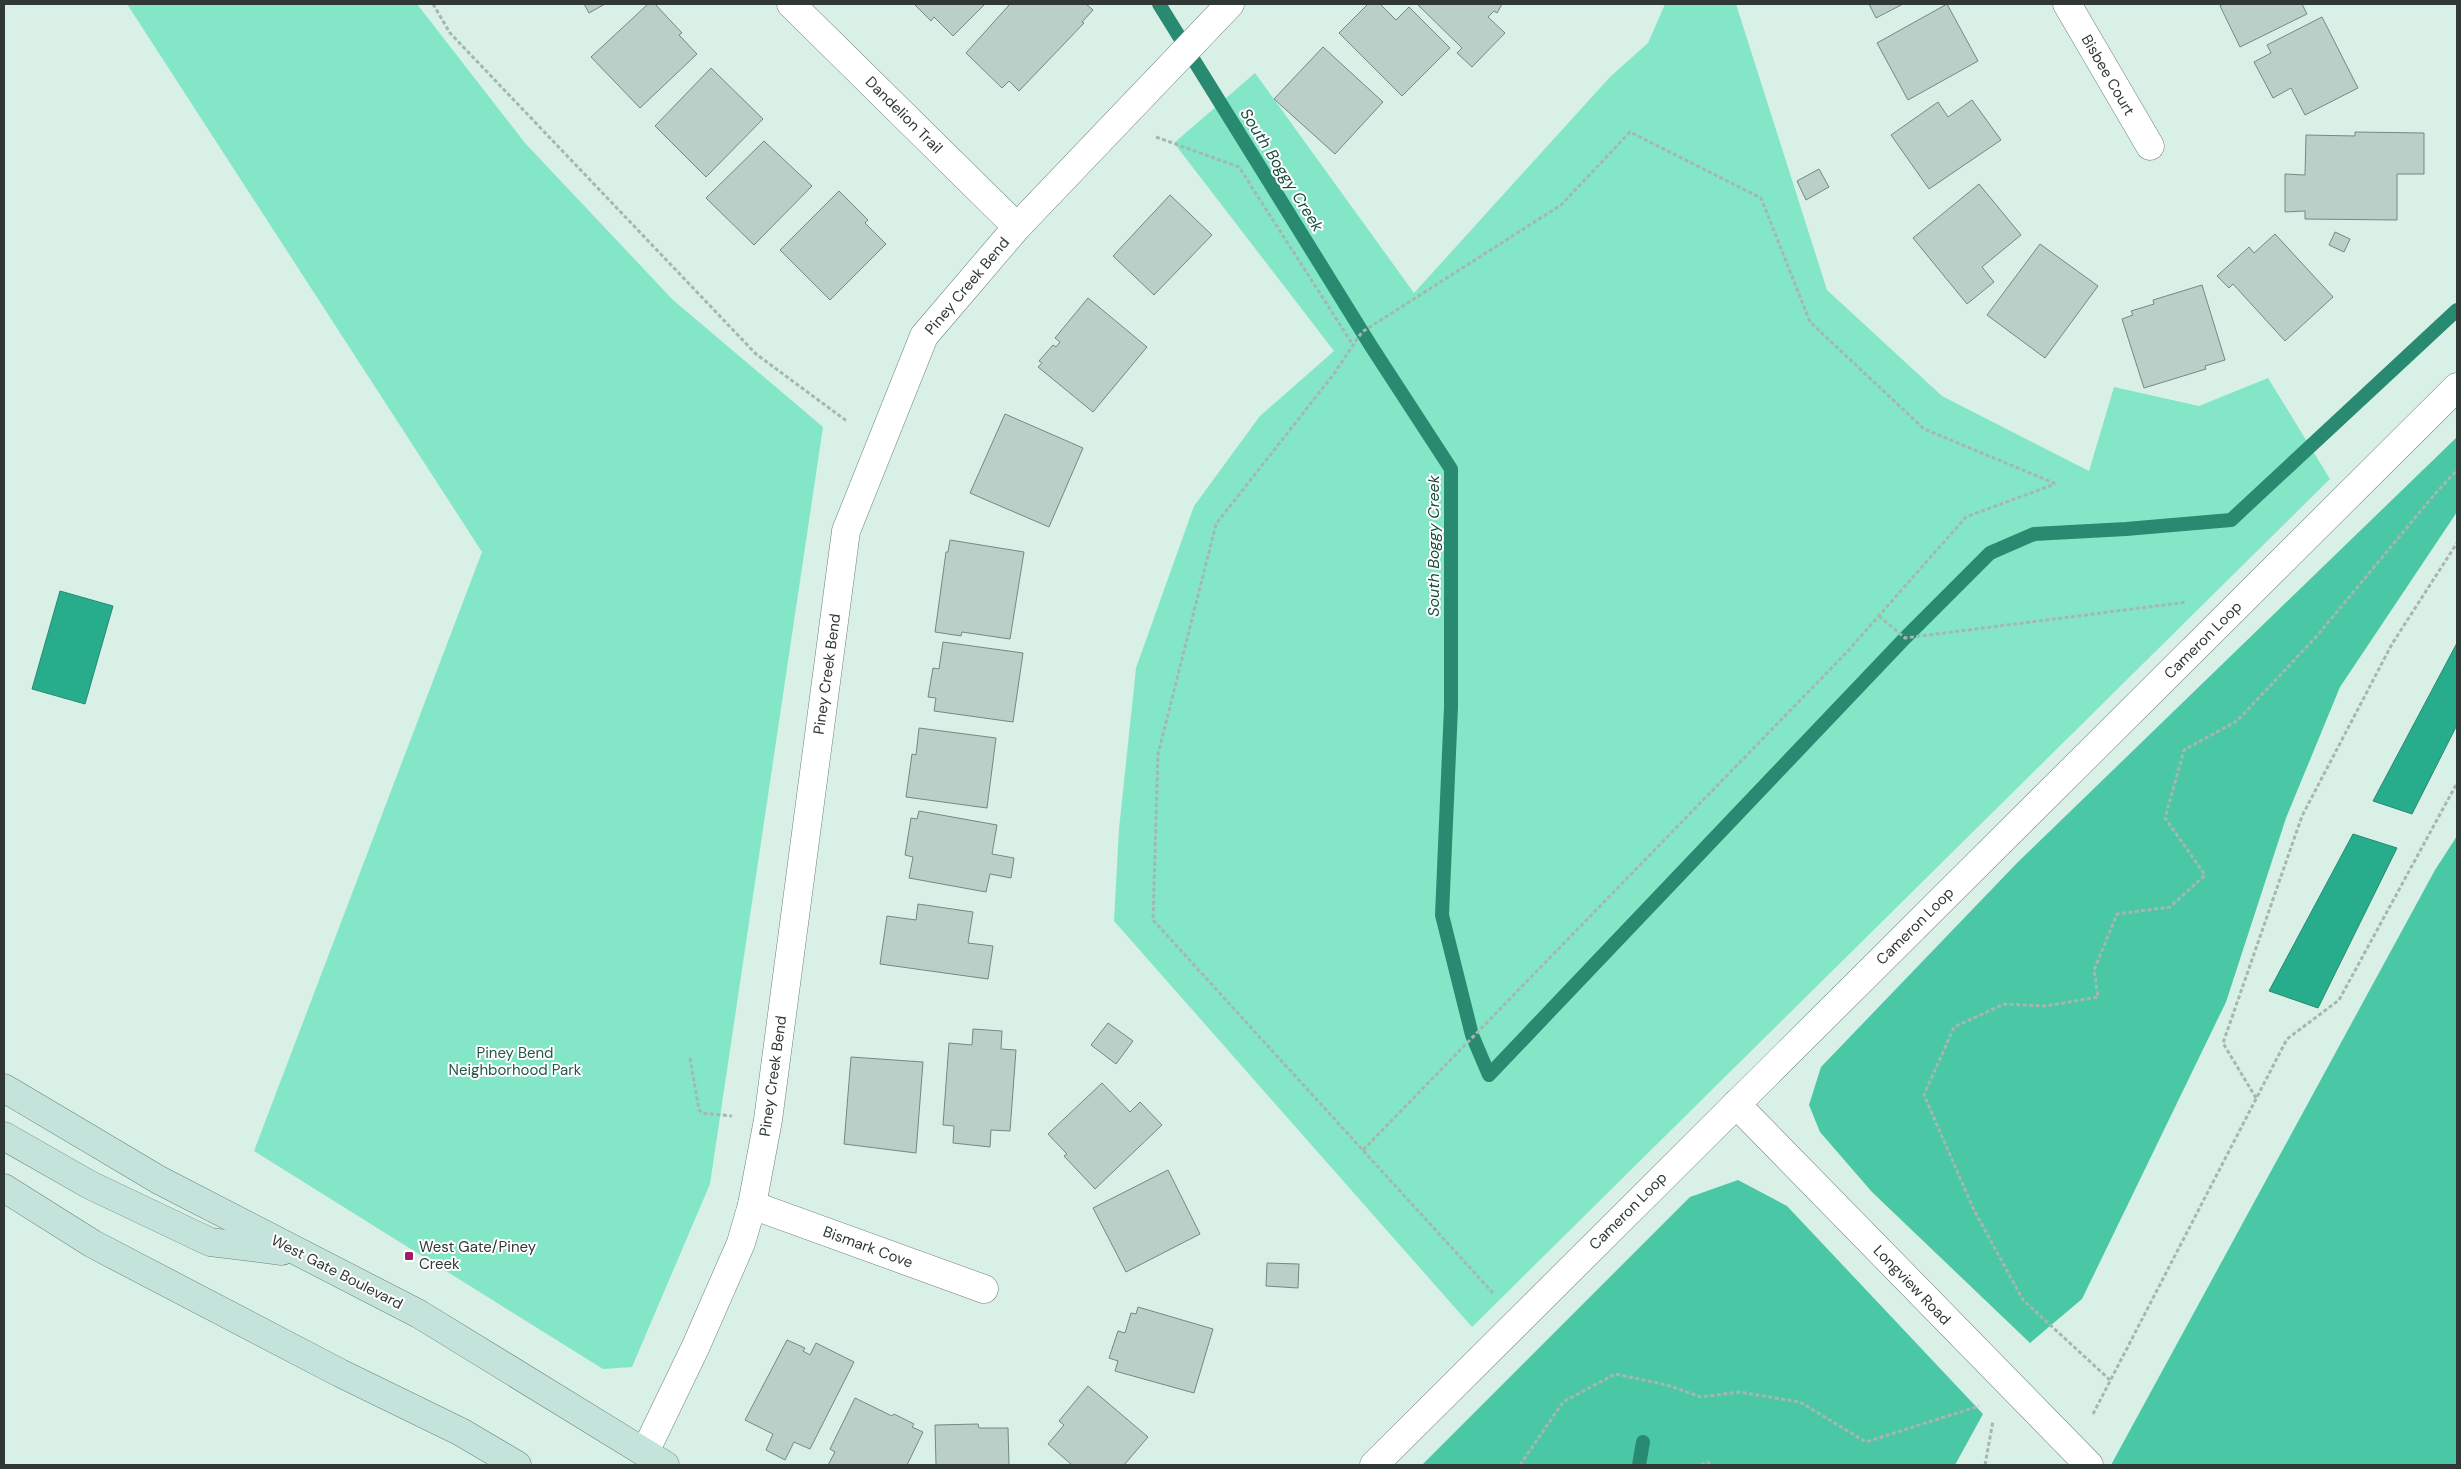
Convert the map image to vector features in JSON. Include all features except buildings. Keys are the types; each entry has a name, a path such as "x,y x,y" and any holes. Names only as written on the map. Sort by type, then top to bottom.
{"main road":[{"name":"West Gate Boulevard","path":"4,1088 159,1180 419,1314 655,1459"},
{"path":"4,1136 90,1185 210,1242 301,1253"},
{"path":"4,1188 93,1244 340,1373 461,1432 517,1465"}],"street":[{"name":"Dandelion Trail","path":"790,4 1017,227"},
{"name":"Bisbee Court","path":"2067,4 2150,146"},
{"name":"Piney Creek Bend","path":"655,1459 696,1346 741,1244 752,1205 768,1120 846,531 924,336 1017,227 1224,10"},
{"name":"Cameron Loop","path":"1374,1465 2457,387"},
{"name":"Longview Road","path":"1736,1104 2007,1397 2082,1458"},
{"name":"Bismark Cove","path":"752,1205 984,1289"}],"path":[{"path":"433,4 450,33 756,354 881,446"},
{"path":"1115,123 1239,167 1353,345"},
{"path":"1362,1150 1848,652 1966,517 2056,484 1924,430 1810,322 1761,198 1630,132 1561,205 1362,332 1333,374 1216,524 1158,754 1153,920 1362,1150 1518,1321"},
{"path":"2110,1380 2023,1300 1974,1210 1924,1094 1954,1026 2004,1004 2046,1006 2098,997 2094,970 2116,914 2170,908 2205,875 2165,818 2184,750 2237,721 2316,637 2457,470"},
{"path":"2256,1098 2223,1043 2302,816 2392,644 2457,543"},
{"path":"1878,616 1905,638 2190,602"},
{"path":"2082,1458 2110,1380 2287,1038 2339,1000 2457,783"},
{"path":"690,1058 699,1110 702,1113 768,1120"},
{"path":"1520,1465 1563,1402 1615,1374 1667,1385 1701,1397 1739,1392 1800,1402 1866,1442 2007,1397"},
{"path":"1985,1465 2007,1397"},
{"path":"1701,1465 1707,1462 1713,1465"}],"green space":[{"name":"Piney Bend Neighborhood Park","path":"127,4 417,4 525,143 673,300 823,427 710,1184 632,1367 603,1369 254,1151 482,552"},
{"path":"1665,4 1736,4 1827,290 1942,396 2089,471 2114,387 2199,406 2268,378 2330,479 1472,1327 1114,921 1119,829 1136,668 1194,506 1260,416 1334,351 1174,143 1255,73 1414,293 1610,77 1648,43"}],"shaded area":[{"path":"2457,437 2457,512 2340,687 2286,818 2226,1002 2082,1299 2030,1343 1872,1192 1820,1132 1809,1105 1821,1067 2017,863"},
{"path":"60,591 113,606 85,704 32,689"},
{"path":"2457,643 2457,725 2412,814 2373,801"},
{"path":"2353,834 2397,848 2318,1008 2269,991"},
{"path":"2457,836 2457,1465 2111,1465 2435,870"},
{"path":"1738,1180 1787,1206 1983,1414 1955,1465 1422,1465 1690,1197"}],"waterway":[{"path":"1159,4 1371,346 1451,469 1451,707 1442,915 1472,1035 1489,1075 1905,638 1990,553 2034,534 2126,529 2231,520 2457,310"},
{"name":"South Boggy Creek","path":"1639,1465 1643,1442"}],"place":[{"name":"West Gate/Piney Creek","path":"409,1256"}]}
